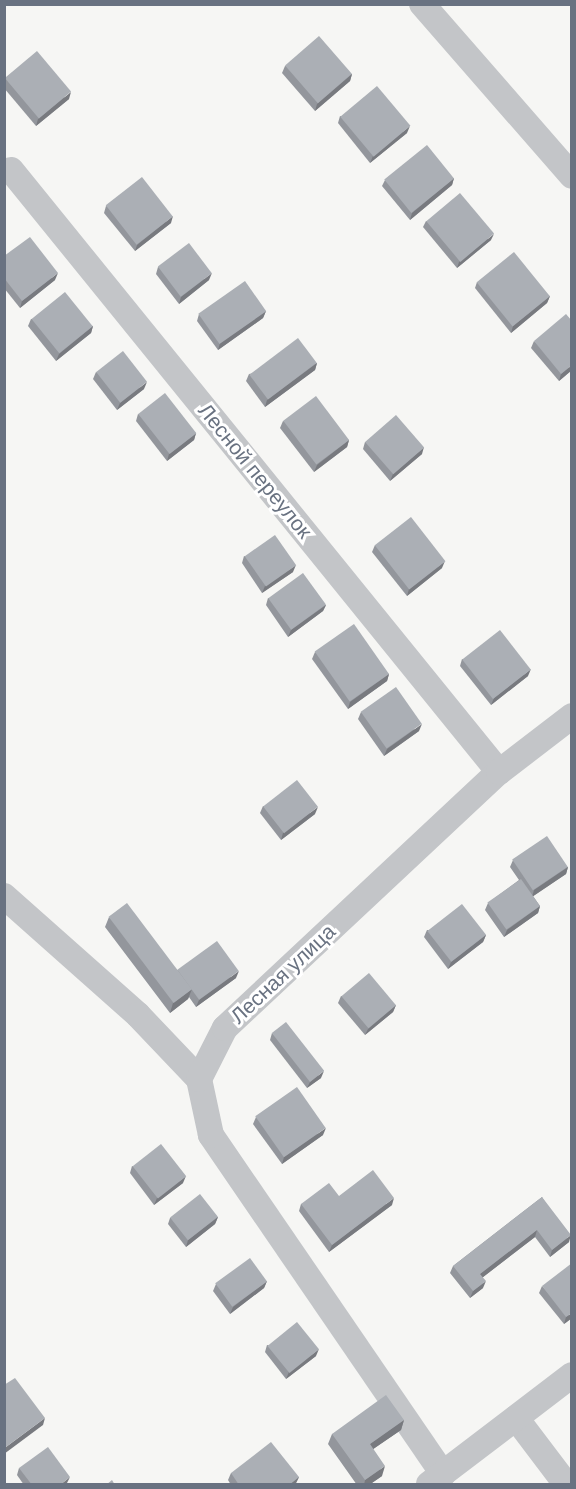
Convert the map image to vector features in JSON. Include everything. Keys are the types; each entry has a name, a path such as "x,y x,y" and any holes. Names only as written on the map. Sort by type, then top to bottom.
{"street":[{"path":"422,4 572,176"},
{"name":"Лесной переулок","path":"11,170 500,772"},
{"name":"Лесная улица","path":"199,1079 225,1028 500,772 572,716"},
{"path":"4,896 138,1015 199,1079 211,1135 436,1479 572,1375"},
{"path":"516,1418 566,1485"}],"building":[{"path":"319,36 352,74 318,103 285,66"},
{"path":"37,51 71,92 39,119 5,78"},
{"path":"377,86 410,126 374,157 340,117"},
{"path":"427,145 454,178 411,213 384,180"},
{"path":"142,177 173,216 137,245 106,205"},
{"path":"460,193 494,234 460,262 426,221"},
{"path":"30,237 58,273 22,301 4,278 4,256"},
{"path":"189,243 212,273 181,297 158,266"},
{"path":"514,252 550,296 513,327 477,282"},
{"path":"245,281 266,311 220,344 198,314"},
{"path":"65,292 93,326 59,353 32,319"},
{"path":"566,314 572,321 572,365 561,374 534,341"},
{"path":"298,338 317,363 268,399 249,375"},
{"path":"123,351 147,382 120,403 96,372"},
{"path":"165,393 196,433 170,454 138,414"},
{"path":"316,396 349,440 316,465 283,421"},
{"path":"396,415 424,447 393,474 365,442"},
{"path":"411,517 445,561 409,589 375,545"},
{"path":"275,535 296,565 266,587 245,556"},
{"path":"303,573 326,605 291,630 268,598"},
{"path":"354,624 389,674 350,701 315,652"},
{"path":"500,630 531,669 493,699 462,660"},
{"path":"396,687 422,724 387,749 361,712"},
{"path":"297,780 318,807 284,833 263,806"},
{"path":"547,836 568,867 533,890 512,859"},
{"path":"521,879 540,906 506,930 487,903"},
{"path":"127,903 192,989 174,1003 109,917"},
{"path":"462,904 486,935 451,962 427,931"},
{"path":"217,941 239,971 199,1000 177,970"},
{"path":"369,973 396,1005 368,1028 341,996"},
{"path":"286,1022 324,1071 310,1082 272,1033"},
{"path":"297,1087 326,1128 284,1157 255,1116"},
{"path":"161,1144 186,1176 158,1198 133,1166"},
{"path":"373,1170 394,1198 332,1245 301,1204 329,1183 339,1196"},
{"path":"200,1194 218,1217 188,1240 170,1217"},
{"path":"542,1197 571,1235 552,1250 537,1230 480,1274 486,1281 473,1291 453,1266"},
{"path":"250,1258 267,1281 232,1307 215,1283"},
{"path":"572,1263 572,1313 566,1317 542,1286"},
{"path":"297,1322 319,1349 289,1373 267,1346"},
{"path":"15,1378 45,1418 6,1447 4,1445 4,1385"},
{"path":"386,1395 404,1420 370,1444 385,1466 365,1480 332,1434"},
{"path":"271,1442 299,1477 289,1485 239,1485 231,1473"},
{"path":"48,1447 70,1477 60,1485 32,1485 19,1468"}]}
